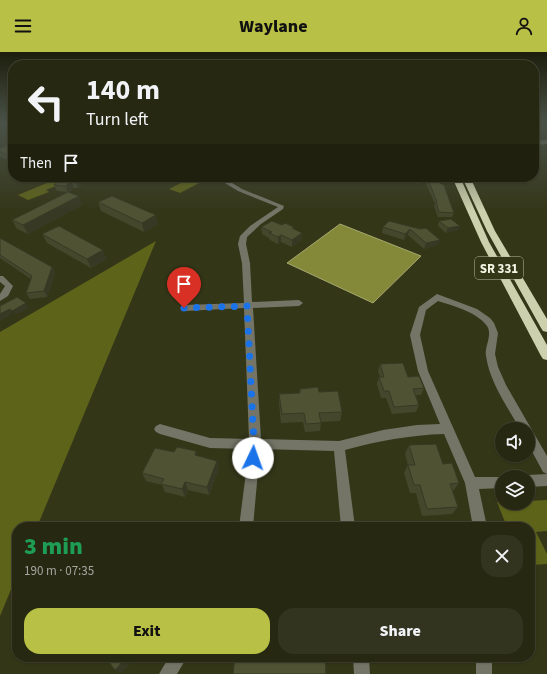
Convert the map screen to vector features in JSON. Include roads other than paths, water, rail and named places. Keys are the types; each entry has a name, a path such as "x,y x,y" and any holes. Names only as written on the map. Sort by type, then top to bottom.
{"highway":[{"name":"SR 331","path":"458,182 479,231 547,356"},
{"name":"SR 331","path":"468,182 491,231 547,328"}],"street":[{"path":"230,182 240,190 275,202 281,206 281,208 247,231 242,240 246,263 254,444 246,522"},
{"path":"0,278 8,283 9,289 0,298"},
{"path":"479,522 471,483 423,371 415,336 422,309 437,297 481,315 492,326 494,338 490,356 495,373 522,422"},
{"path":"184,308 299,303"},
{"path":"160,429 210,443 339,446 383,435 418,430 447,429"},
{"path":"339,446 347,522"},
{"path":"535,446 547,468"},
{"path":"535,481 547,480"},
{"path":"471,483 495,482"},
{"path":"167,674 175,662"},
{"path":"361,662 362,674"},
{"path":"484,662 484,674"}]}
